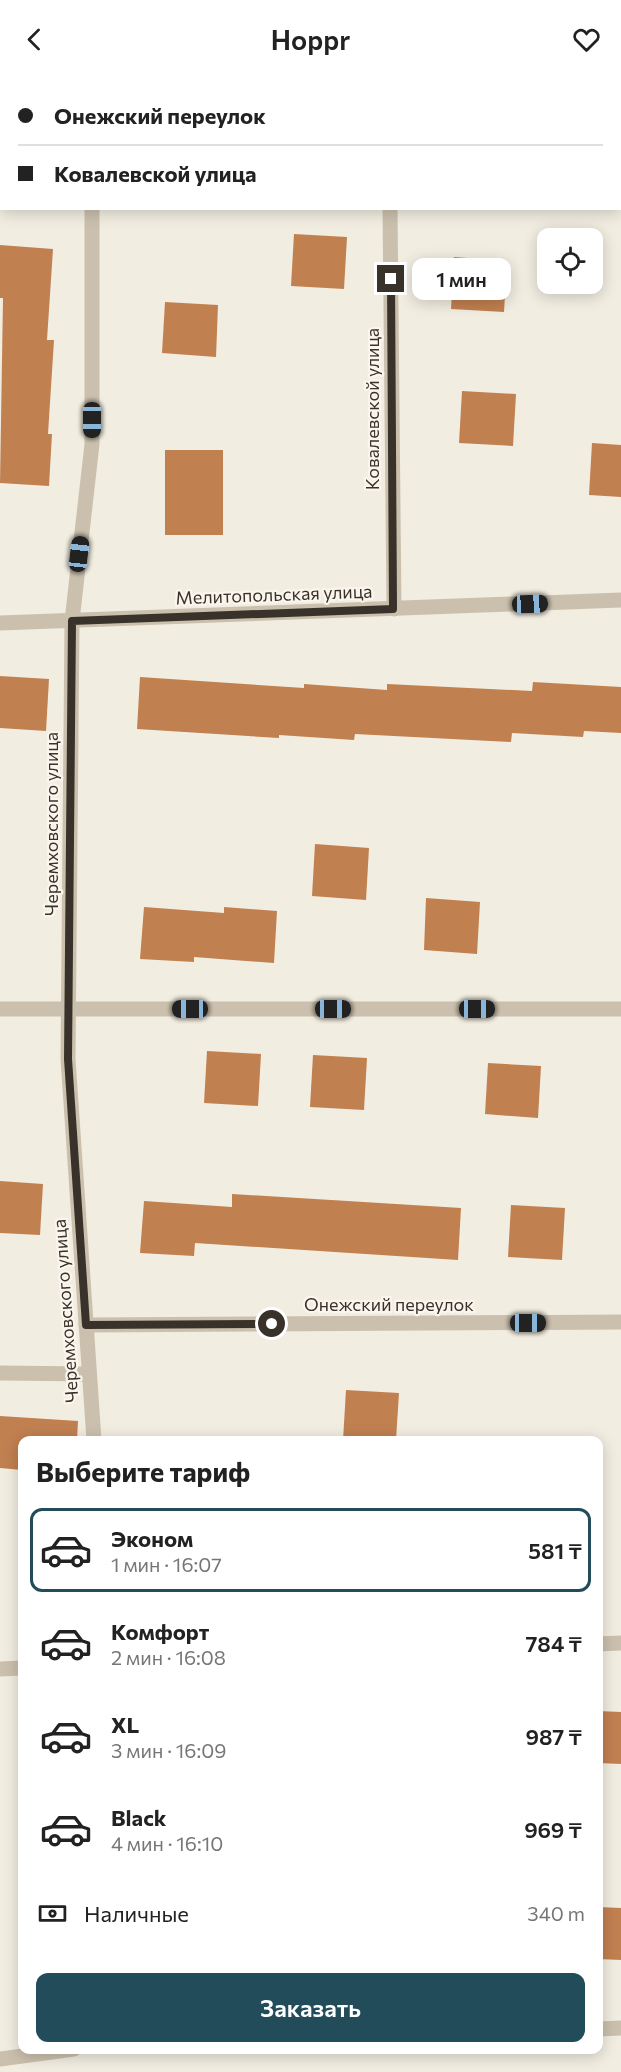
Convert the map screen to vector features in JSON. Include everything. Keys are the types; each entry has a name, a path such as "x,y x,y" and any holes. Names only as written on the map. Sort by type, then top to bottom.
{"street":[{"name":"Черемховского улица","path":"92,210 92,444 72,621 68,1059 93,1436"},
{"name":"Ковалевской улица","path":"390,210 393,609"},
{"name":"Мелитопольская улица","path":"0,623 621,600"},
{"path":"0,1009 621,1009"},
{"name":"Онежский переулок","path":"86,1325 621,1322"},
{"path":"0,1373 89,1374"},
{"path":"603,1644 621,1643"},
{"path":"0,1669 18,1668"},
{"path":"603,2028 621,2028"},
{"path":"0,2059 37,2054"}],"building":[{"path":"294,234 347,237 344,289 291,286"},
{"path":"0,245 53,249 47,340 54,340 48,434 52,434 49,486 0,483 3,298 0,298"},
{"path":"454,257 507,261 504,312 451,309"},
{"path":"165,302 218,305 216,357 162,353"},
{"path":"462,391 516,394 513,446 459,443"},
{"path":"592,443 621,445 621,497 589,495"},
{"path":"165,450 223,450 223,535 165,535"},
{"path":"0,676 49,679 46,731 0,728"},
{"path":"140,677 304,688 304,684 387,690 387,684 532,691 533,682 621,687 621,733 584,731 583,737 512,733 511,742 355,734 354,740 279,735 279,738 137,729"},
{"path":"315,844 369,848 366,900 312,896"},
{"path":"426,898 480,902 477,954 424,950"},
{"path":"144,907 224,913 224,907 277,911 274,963 194,957 194,962 140,959"},
{"path":"207,1051 261,1054 258,1106 204,1103"},
{"path":"313,1055 367,1058 364,1110 310,1107"},
{"path":"488,1063 541,1066 538,1118 485,1114"},
{"path":"0,1181 43,1184 40,1235 0,1233"},
{"path":"232,1194 461,1208 458,1260 195,1243 194,1256 140,1253 144,1201 232,1207"},
{"path":"511,1205 565,1208 562,1260 508,1257"},
{"path":"346,1390 399,1393 396,1436 343,1436"},
{"path":"0,1416 78,1421 77,1436 18,1436 18,1470 0,1468"},
{"path":"603,1711 621,1712 621,1764 603,1763"},
{"path":"603,1907 621,1908 621,1960 603,1959"}],"route":[{"path":"272,1324 86,1325 68,1059 72,621 393,609 391,279"}]}
